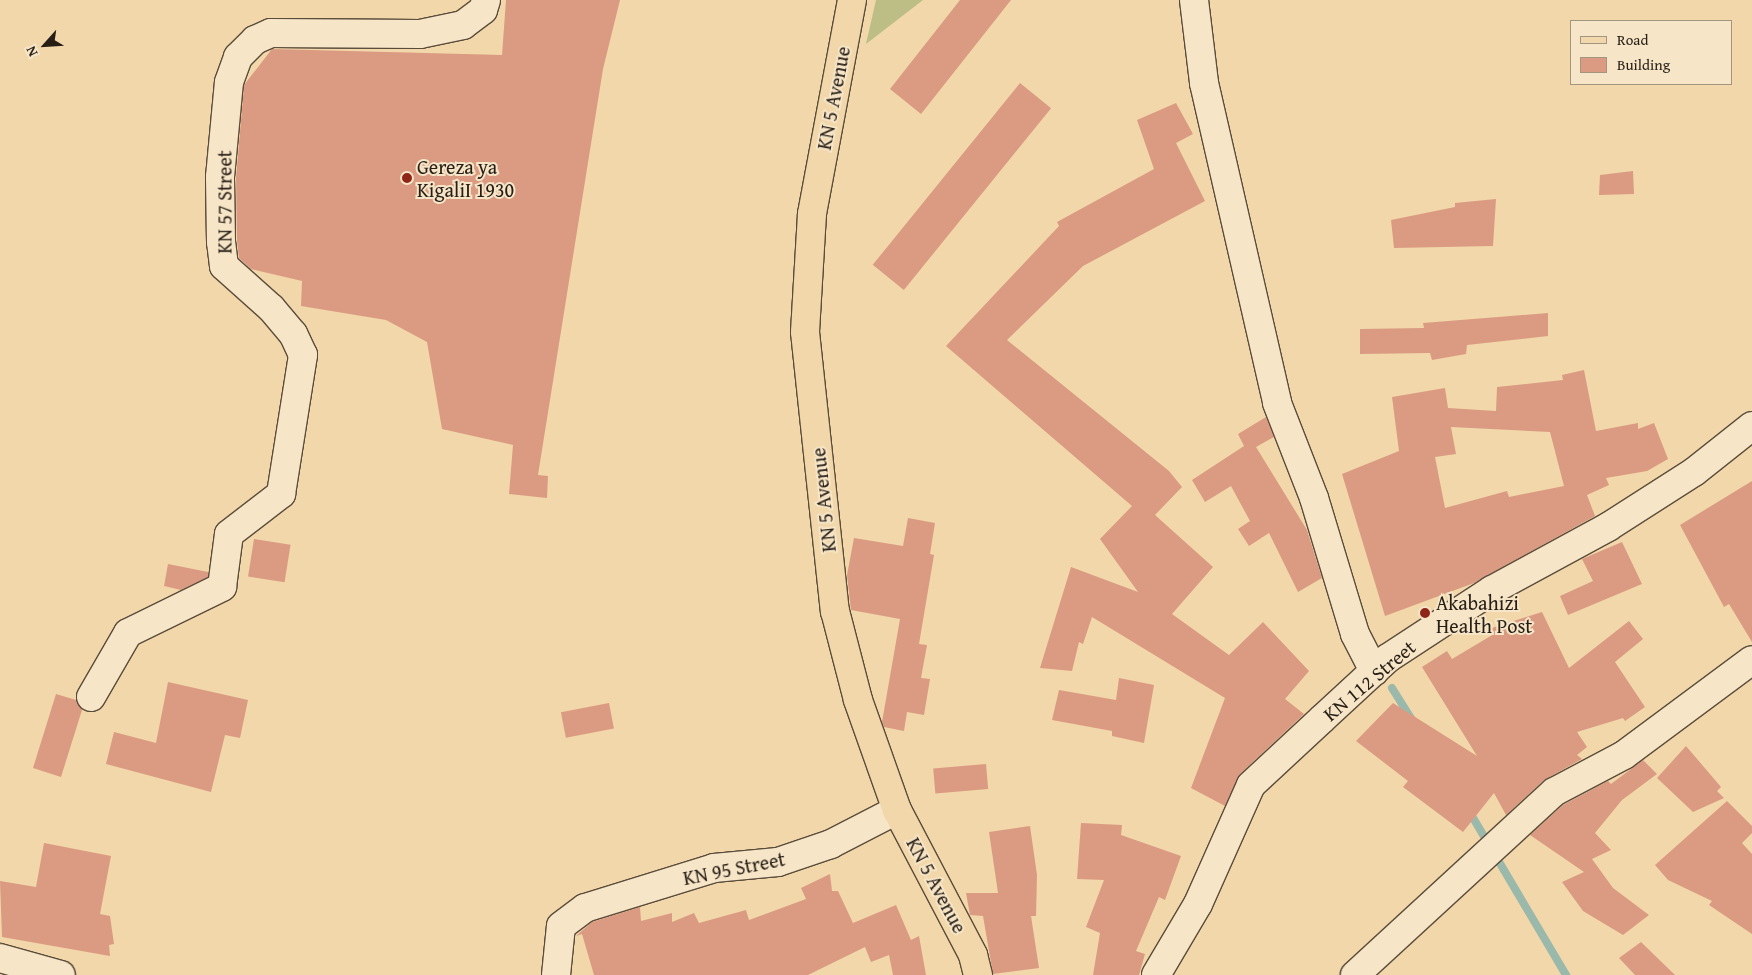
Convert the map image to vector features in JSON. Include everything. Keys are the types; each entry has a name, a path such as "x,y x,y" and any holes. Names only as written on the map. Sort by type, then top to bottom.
{"main road":[{"name":"KN 5 Avenue","path":"852,0 812,214 805,332 835,611 858,700 897,810 973,955 978,975"}],"street":[{"name":"KN 57 Street","path":"91,698 128,634 222,587 229,534 281,494 303,355 293,334 271,308 224,266 221,242 220,177 229,82 238,58 255,40 271,33 420,34 463,25 483,10 486,0"},
{"path":"1194,0 1204,82 1277,403 1314,498 1354,634 1374,671"},
{"name":"KN 112 Street","path":"1156,975 1198,904 1251,785 1374,671 1492,590 1608,527 1694,472 1752,426"},
{"path":"1355,975 1554,792 1624,755 1752,660"},
{"name":"KN 95 Street","path":"556,975 561,926 585,908 714,868 778,862 831,844 897,810"},
{"path":"0,958 61,975"}],"green space":[{"path":"876,0 923,0 866,44"}],"building":[{"name":"Gereza ya KigaliI 1930","path":"506,0 620,0 603,69 538,475 548,476 547,498 509,494 513,445 442,429 427,342 386,320 301,306 302,281 251,269 239,258 237,241 236,178 244,85 272,49 502,55"},
{"path":"960,0 1011,0 921,114 890,89"},
{"path":"1020,83 1051,108 904,290 873,265"},
{"path":"1176,103 1193,134 1176,143 1205,201 1083,266 1007,340 1169,471 1182,487 1155,515 1213,567 1172,614 1229,655 1263,622 1309,671 1285,699 1304,714 1240,774 1225,806 1191,788 1225,698 1092,617 1083,644 1079,642 1072,671 1040,668 1071,567 1138,592 1100,539 1132,506 946,346 1059,226 1057,222 1154,169 1137,120"},
{"path":"1633,171 1634,194 1599,195 1600,175"},
{"path":"1496,199 1493,246 1394,248 1391,220 1455,207 1455,203"},
{"path":"1548,313 1548,336 1467,345 1466,354 1432,360 1430,353 1360,354 1360,329 1424,328 1423,323"},
{"path":"1584,370 1596,431 1638,423 1638,429 1654,423 1668,459 1647,471 1606,478 1609,485 1587,495 1595,516 1474,583 1385,616 1342,474 1399,451 1392,397 1445,388 1448,408 1496,411 1497,387 1563,380 1562,375","holes":["1451,427 1550,432 1564,486 1509,497 1507,491 1445,508 1435,457 1456,454"]},
{"path":"1266,417 1274,437 1256,447 1307,530 1322,578 1298,592 1269,533 1249,546 1238,529 1250,521 1231,486 1205,502 1192,480 1244,446 1238,434"},
{"path":"1752,481 1752,642 1729,604 1724,607 1680,525"},
{"path":"908,518 935,523 930,554 934,555 919,644 927,645 921,678 930,679 924,715 907,712 904,731 884,727 882,722 900,619 851,610 847,575 854,538 903,546"},
{"path":"254,539 291,545 285,582 248,577"},
{"path":"1622,542 1642,584 1568,615 1560,596 1593,581 1582,559"},
{"path":"168,564 208,572 208,577 181,590 164,586"},
{"path":"1542,612 1569,668 1629,621 1643,639 1615,662 1645,707 1625,721 1623,718 1577,732 1587,747 1577,755 1582,759 1544,780 1506,815 1494,793 1463,832 1403,787 1408,781 1356,741 1393,703 1477,756 1422,667 1447,651 1452,659 1494,634 1492,628"},
{"path":"1119,678 1154,685 1144,743 1112,736 1112,731 1052,720 1059,690 1116,700"},
{"path":"168,682 248,700 240,738 225,735 211,792 106,764 114,732 156,743"},
{"path":"56,694 76,700 82,710 61,777 33,768"},
{"path":"609,703 614,729 566,738 561,712"},
{"path":"1686,746 1721,787 1717,791 1724,798 1693,812 1657,778"},
{"path":"1643,760 1657,774 1622,800 1595,833 1611,850 1592,859 1613,888 1649,915 1623,935 1583,911 1562,882 1584,872 1530,835 1563,805 1608,781 1611,784"},
{"path":"986,764 988,789 935,794 933,769"},
{"path":"1727,801 1752,826 1752,833 1742,843 1752,854 1752,934 1709,905 1712,901 1668,880 1655,865"},
{"path":"1081,823 1122,825 1121,835 1181,856 1165,900 1159,897 1136,951 1145,954 1139,975 1093,975 1100,933 1086,927 1104,880 1077,879"},
{"path":"1030,826 1037,875 1036,916 1031,916 1039,968 993,974 983,916 970,915 966,893 998,893 989,832"},
{"path":"44,843 111,856 100,914 110,916 114,944 109,945 110,956 2,937 0,881 36,887"},
{"path":"830,874 832,891 838,891 853,923 896,905 911,940 919,936 926,975 893,975 889,955 871,962 865,947 808,975 594,975 582,934 576,936 592,922 640,907 641,921 672,913 672,922 694,913 699,923 746,910 749,920 806,899 801,888"},
{"path":"1641,942 1675,975 1635,975 1619,958"}],"waterway":[{"path":"1392,688 1412,720"},
{"path":"1469,811 1566,975"}],"place":[{"name":"Gereza ya KigaliI 1930","path":"407,178"},
{"name":"Akabahizi Health Post","path":"1425,613"}]}
